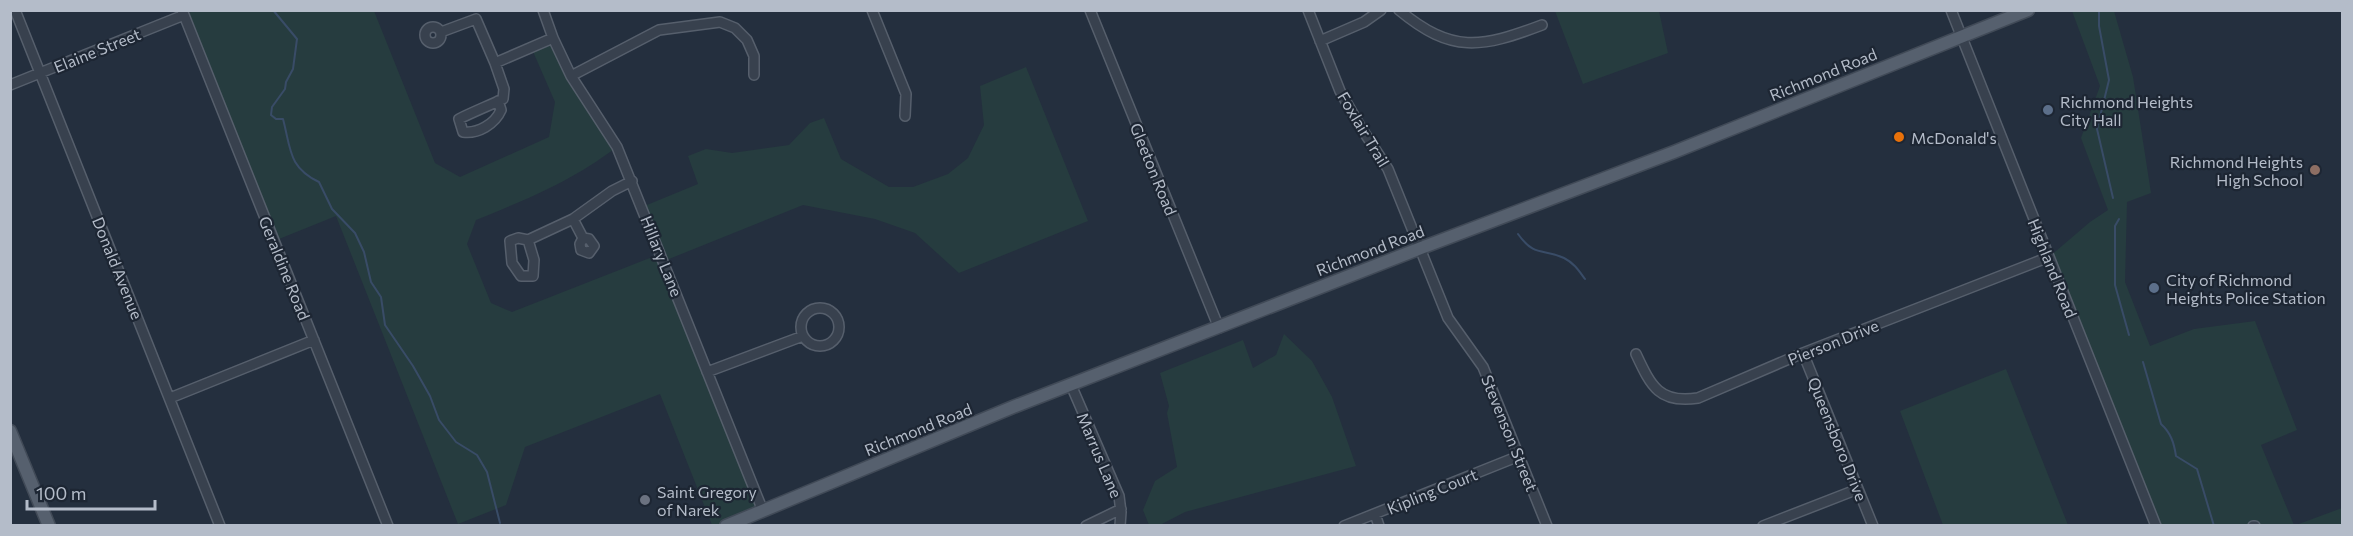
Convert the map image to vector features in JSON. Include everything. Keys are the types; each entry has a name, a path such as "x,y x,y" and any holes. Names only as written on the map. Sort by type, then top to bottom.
{"main road":[{"name":"Richmond Road","path":"726,525 981,420 1674,152 2028,10"},
{"path":"10,431 49,525"}],"street":[{"name":"Donald Avenue","path":"15,10 220,525"},
{"name":"Hillary Lane","path":"543,10 571,76 617,147 632,181 764,511"},
{"path":"872,10 906,94 905,116"},
{"name":"Gleeton Road","path":"1090,10 1219,328"},
{"name":"Foxlair Trail","path":"1308,10 1340,91 1388,169 1421,248"},
{"path":"1320,41 1364,22 1381,10"},
{"path":"1399,10 1424,30 1440,38 1461,43 1496,41 1542,25"},
{"name":"Highland Road","path":"1951,10 2156,525"},
{"name":"Elaine Street","path":"10,85 183,13"},
{"name":"Geraldine Road","path":"183,13 388,525"},
{"path":"441,32 475,15 504,88 503,99 498,101 459,119 463,132 472,132 494,121 501,110 498,101"},
{"path":"571,76 650,33 669,27 720,22 735,28 747,40 754,56 754,75"},
{"path":"495,63 553,38"},
{"path":"528,240 573,219 612,191 632,181"},
{"path":"573,219 583,238"},
{"name":"Stevenson Street","path":"1421,248 1448,318 1483,367 1547,525"},
{"name":"Pierson Drive","path":"1636,354 1648,378 1664,396 1683,400 1698,398 1803,353 2049,257"},
{"path":"826,309 836,318 838,332 835,339 828,344 813,345 803,336 801,321 811,310 826,309"},
{"path":"707,372 803,336"},
{"path":"170,398 314,340"},
{"name":"Queensboro Drive","path":"1803,353 1873,525"},
{"name":"Marrus Lane","path":"1071,386 1116,487 1121,510 1120,525"},
{"name":"Kipling Court","path":"1344,525 1519,456"},
{"path":"1763,525 1858,489"},
{"path":"1086,525 1121,510"},
{"path":"1375,514 1379,525"}],"green space":[{"path":"196,10 374,11 435,163 460,177 549,137 555,102 531,47 553,38 617,147 566,180 476,220 467,244 491,303 512,312 660,254 642,207 698,184 688,156 706,149 732,153 789,145 810,123 824,118 841,159 889,187 913,187 948,174 968,158 984,125 980,86 1026,67 1088,221 959,273 915,233 875,219 803,205 664,261 763,511 726,525 712,525 660,394 525,447 506,505 458,524 336,216 274,241 184,15"},
{"path":"1555,11 1659,11 1668,53 1583,84"},
{"path":"2072,11 2114,11 2133,77 2151,193 2127,202 2125,282 2150,346 2194,329 2255,321 2297,430 2261,445 2294,525 2156,525 2049,257 2090,222 2108,210 2081,138 2100,86"},
{"path":"1284,334 1312,361 1332,397 1356,466 1185,512 1160,525 1149,525 1143,510 1155,481 1177,467 1167,413 1169,406 1160,373 1243,340 1253,368 1276,355"},
{"path":"2006,369 2068,525 1943,525 1900,411"},
{"path":"2342,508 2342,525 2296,525"}],"waterway":[{"path":"273,10 297,39 293,69 285,89 272,107 271,115 276,119 283,119 292,156 296,163 301,170 319,182 332,209 355,233 364,252 371,282 381,297 385,325 413,366 430,396 439,420 456,442 477,455 487,472 500,523"},
{"path":"2099,10 2099,26 2109,80 2097,129 2113,198"},
{"path":"2119,219 2115,226 2115,285 2129,335"},
{"path":"1518,234 1534,250 1568,260 1585,279"},
{"path":"2143,362 2161,424 2172,439 2176,456 2197,469 2214,526"}],"place":[{"name":"Richmond Heights City Hall","path":"2048,110"},
{"name":"McDonald's","path":"1899,137"},
{"name":"Richmond Heights High School","path":"2315,170"},
{"name":"City of Richmond Heights Police Station","path":"2154,288"},
{"name":"Saint Gregory of Narek","path":"645,500"}]}
